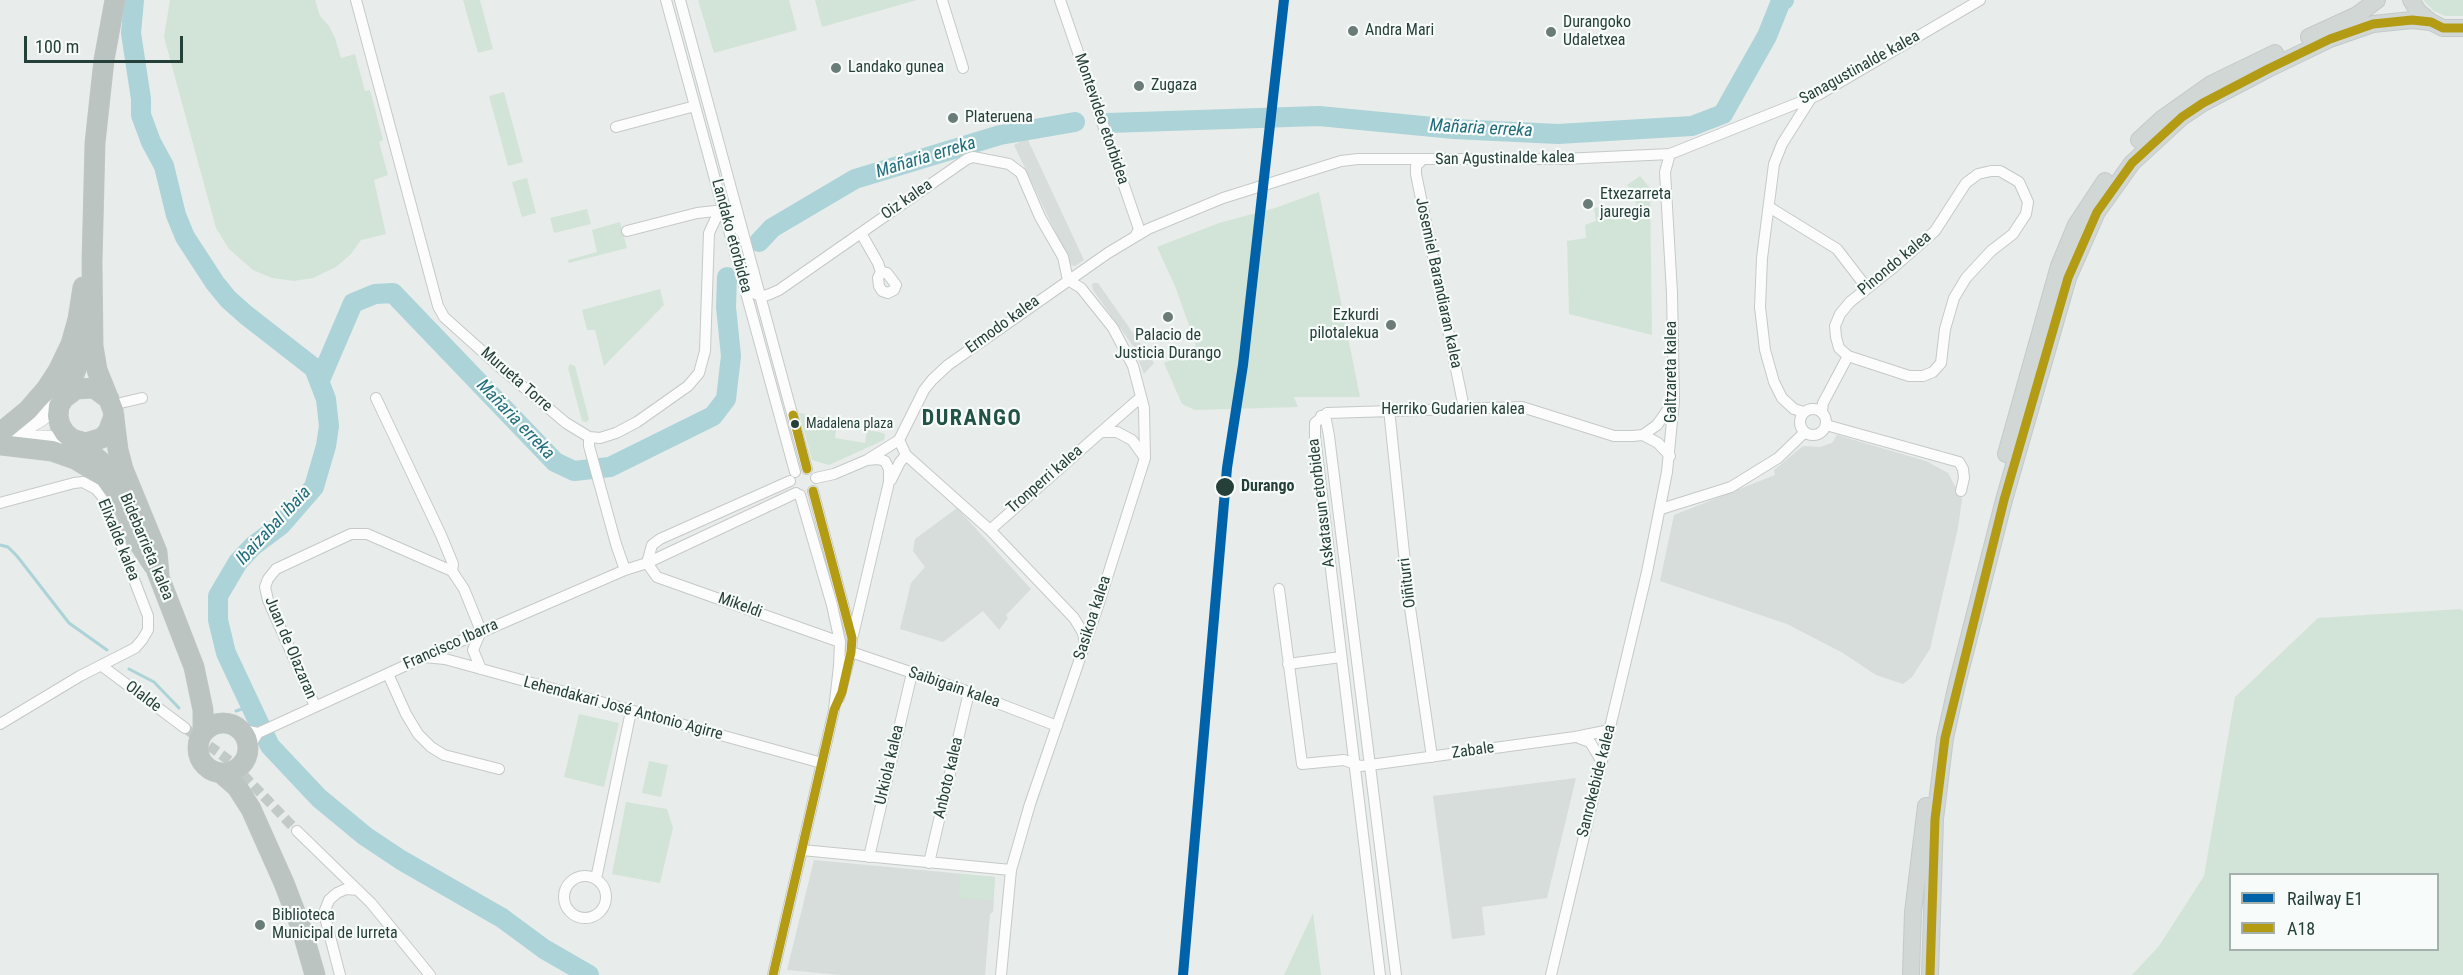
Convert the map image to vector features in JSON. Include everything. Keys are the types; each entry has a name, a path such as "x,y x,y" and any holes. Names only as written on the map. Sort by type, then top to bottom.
{"highway":[{"path":"115,0 104,60 95,143 92,262 93,346 97,370 111,407 123,469 157,552 159,574"},
{"path":"66,395 76,389 94,388 111,407 108,432 102,438 95,442 75,441 65,433 58,416 84,345 92,262"},
{"path":"0,433 28,410 58,371 71,344 78,319 83,284 92,262"},
{"name":"Bidebarrieta kalea","path":"75,441 115,476 159,574 194,667"},
{"path":"0,444 51,451 83,463 105,477 122,501 136,539 159,574"},
{"path":"194,667 216,707 247,742 245,757 251,809"},
{"path":"194,667 202,710 194,730 202,761 207,767 221,773 237,787 251,809 291,902 315,975"},
{"path":"194,730 214,724 233,726"},
{"path":"221,773 237,768 245,757"}],"main road":[{"path":"1911,975 1913,912 1924,819 1936,737 1948,681 1991,506 2042,321 2059,266 2076,225 2117,164 2163,118 2185,101 2211,84 2358,15 2377,0"},
{"path":"2411,0 2418,12 2431,22 2443,28 2463,28"},
{"path":"1930,975 1935,819 1945,738 1956,684 2004,500 2068,278 2097,212 2117,182 2153,142 2182,117 2211,98 2353,30 2392,21 2431,22"}],"street":[{"name":"Murueta Torre","path":"356,0 438,306 444,317 502,369 589,441"},
{"name":"Landako etorbidea","path":"666,0 724,210 798,494"},
{"name":"Landako etorbidea","path":"680,0 807,469"},
{"path":"942,0 963,68"},
{"name":"Montevideo etorbidea","path":"1060,0 1139,229 1135,237"},
{"name":"Sanagustinalde kalea","path":"1670,154 1811,98 1980,0"},
{"path":"1811,98 1782,144 1770,183 1762,258 1760,307 1765,350 1774,382 1782,398 1794,409 1804,412 1815,408 1822,411"},
{"path":"616,128 695,106"},
{"name":"San Agustinalde kalea","path":"1135,237 1154,226 1222,198 1341,161 1358,159 1563,159 1670,154"},
{"name":"Galtzareta kalea","path":"1644,587 1670,456 1674,401 1672,293 1665,172 1670,154"},
{"name":"Oiz kalea","path":"761,297 779,290 973,157 1009,164 1021,173 1040,217 1063,257 1068,280"},
{"name":"Josemiel Barandiaran kalea","path":"1422,160 1416,166 1416,174 1464,408"},
{"name":"Pinondo kalea","path":"2000,171 2019,182 2028,202 2026,214 2013,234 1991,251 1965,278 1949,312 1941,363 1933,372 1923,376 1909,376 1848,356 1839,348 1835,326 1840,314 1867,288 1935,231 1966,183 1978,174 2000,171"},
{"path":"1768,207 1837,249 1867,288"},
{"path":"625,570 598,480 589,441 616,433 637,422 688,386 699,373 705,351 708,233 716,218 724,210"},
{"path":"627,231 697,213 724,210 732,213 736,226 743,234"},
{"path":"861,233 873,252 881,272"},
{"name":"Ermodo kalea","path":"899,440 932,380 983,339 1135,237"},
{"path":"739,267 744,269 751,291 761,297"},
{"name":"Sasikoa kalea","path":"1001,975 1011,870 1145,458 1146,430 1133,366 1113,328 1081,288 1068,280"},
{"path":"1805,432 1817,435 1826,425 1826,418 1822,411 1823,403 1848,356"},
{"path":"0,438 20,431 42,418 66,395"},
{"name":"Tronperri kalea","path":"990,530 1141,397"},
{"path":"111,407 142,398"},
{"path":"376,398 441,535 453,564 452,571 464,589 481,631 473,650 481,669"},
{"path":"1670,456 1658,443 1643,435 1657,425 1674,401"},
{"name":"Herriko Gudarien kalea","path":"1321,416 1327,412 1389,409 1522,407 1614,436 1643,435"},
{"name":"Oiñiturri","path":"1389,409 1409,601 1432,757"},
{"path":"1804,412 1800,420 1805,432"},
{"name":"Askatasun etorbidea","path":"1380,975 1314,428 1321,416 1326,420 1329,436 1396,975"},
{"path":"1826,425 1959,462 1964,478 1961,491"},
{"path":"1101,432 1117,432 1132,440 1145,458"},
{"path":"1661,508 1731,487 1778,458 1805,432"},
{"path":"0,444 25,438 75,441"},
{"path":"816,478 834,474 867,460 899,440 906,455 990,530 1076,621 1085,644"},
{"path":"889,482 906,455"},
{"path":"834,710 842,692 852,638 889,482 889,469 885,461 867,460"},
{"path":"647,563 652,545 660,539 807,469 816,478"},
{"path":"816,478 813,491 852,638"},
{"name":"Elixalde kalea","path":"0,503 74,483 83,483 96,489 102,496 148,616 148,630 135,648 0,724"},
{"name":"Francisco Ibarra","path":"258,733 481,631 625,570 647,563 798,494 813,491"},
{"path":"773,975 834,710 839,666 840,642 832,605 798,494"},
{"name":"Juan de Olazaran","path":"315,706 268,600 265,587 276,569 358,533 367,534 452,571"},
{"name":"Mikeldi","path":"647,563 657,577 840,642"},
{"name":"Sanrokebide kalea","path":"1551,975 1644,587"},
{"path":"1279,589 1288,664 1341,657"},
{"path":"1076,621 1089,618 1096,613"},
{"name":"Saibigain kalea","path":"851,652 969,692 1057,726"},
{"name":"Lehendakari José Antonio Agirre","path":"424,657 445,659 822,763"},
{"name":"Zabale","path":"1288,664 1302,764 1344,760 1360,766 1370,765 1575,737 1610,730"},
{"name":"Olalde","path":"102,666 194,730"},
{"name":"Urkiola kalea","path":"869,857 912,673"},
{"path":"388,674 406,714 418,734 431,747 444,755 499,769"},
{"name":"Anboto kalea","path":"929,863 969,692"},
{"path":"596,879 631,711"},
{"path":"233,726 258,733 245,757"},
{"path":"1575,737 1590,742 1602,762"},
{"path":"297,831 371,903 430,975"},
{"path":"802,850 1011,870"},
{"path":"340,975 324,913 329,900 337,893 346,889 358,890"}],"shaded area":[{"path":"1027,138 1084,260 1075,266 1071,265 1014,145"},
{"path":"1098,283 1154,363 1144,374 1133,346 1093,290 1092,284"},
{"path":"1837,435 1926,461 1948,473 1962,499 1958,528 1930,649 1912,677 1903,684 1876,675 1843,653 1787,624 1660,581 1674,515 1775,475 1774,470 1803,446 1820,447 1832,443"},
{"path":"957,508 1031,589 1006,615 1008,618 999,630 983,611 943,642 900,629 911,583 925,567 913,551 915,539"},
{"path":"1576,778 1547,898 1482,907 1485,935 1452,939 1433,796"},
{"path":"814,860 995,877 985,975 841,975 787,970"}],"green space":[{"path":"170,0 315,0 320,16 329,26 335,38 341,58 355,54 365,91 370,90 383,140 379,142 388,175 374,180 386,234 361,240 351,254 336,267 313,278 294,281 272,278 253,270 229,249 216,228 164,37"},
{"path":"463,0 480,0 493,49 478,53"},
{"path":"698,0 789,0 797,30 714,53"},
{"path":"815,0 917,0 822,27"},
{"path":"2423,0 2463,0 2463,16 2445,16 2434,11"},
{"path":"504,92 523,162 508,166 489,96"},
{"path":"1640,176 1650,188 1652,335 1569,314 1567,241 1586,238 1585,225 1596,221 1594,208 1609,206 1614,212 1637,205 1627,185"},
{"path":"527,178 536,213 522,217 512,182"},
{"path":"1319,192 1360,397 1294,397 1298,407 1195,410 1182,404 1164,363 1193,350 1196,345 1175,286 1157,247 1219,223 1275,208"},
{"path":"587,209 591,224 554,233 550,218"},
{"path":"620,222 627,248 569,263 568,260 597,252 592,230"},
{"path":"660,289 664,305 604,366 595,330 587,330 582,310"},
{"path":"570,364 575,366 589,419 587,422 582,421 568,368"},
{"path":"799,413 837,420 835,438 865,443 867,430 883,433 884,440 829,465 812,460"},
{"path":"2461,609 2463,611 2463,975 2132,975 2159,946 2204,876 2235,697 2318,618"},
{"path":"579,714 619,723 604,787 564,777"},
{"path":"649,761 668,765 661,797 642,793"},
{"path":"626,802 667,809 673,828 660,883 612,874"},
{"path":"960,874 995,877 993,900 959,898"},
{"path":"1313,913 1321,975 1284,975"}],"waterway":[{"name":"Ibaizabal ibaia","path":"134,0 131,33 141,99 141,115 151,142 164,166 176,215 185,237 228,299 314,368 326,399 329,426 326,446 314,487 281,525 253,546 238,562 218,596 218,620 226,653 270,746 319,798 365,836 401,860 502,918 544,949 589,975"},
{"name":"Mañaria erreka","path":"1108,123 1319,116 1454,129 1558,134 1692,126 1723,114 1767,36 1781,1 1784,0"},
{"name":"Mañaria erreka","path":"759,242 772,228 855,179 1000,135 1075,122"},
{"name":"Mañaria erreka","path":"320,380 353,303 375,294 393,293 555,462 574,471 610,467 713,416 726,399 731,356 726,307 727,277"},
{"path":"0,545 8,547 17,556 69,623 107,650"},
{"path":"129,669 154,682 179,708"},
{"path":"236,711 251,706"}],"tunnel":[{"path":"185,728 230,761 297,831"}],"rail line":[{"name":"E1","path":"1183,975 1227,468 1243,365 1284,0"}],"transit line":[{"name":"A18","path":"1930,975 1935,819 1945,738 2004,500 2068,278 2097,212 2132,163 2182,117 2203,103 2268,69 2330,39 2373,24 2412,20 2431,22 2443,28 2463,28"},
{"name":"A18","path":"793,415 807,469"},
{"name":"A18","path":"773,975 834,710 842,692 851,652 852,638 813,491"}],"place":[{"name":"Andra Mari","path":"1353,31"},
{"name":"Durangoko Udaletxea","path":"1551,32"},
{"name":"Landako gunea","path":"836,68"},
{"name":"Zugaza","path":"1139,86"},
{"name":"Plateruena","path":"953,118"},
{"name":"Etxezarreta jauregia","path":"1588,204"},
{"name":"Palacio de Justicia Durango","path":"1168,317"},
{"name":"Ezkurdi pilotalekua","path":"1391,325"},
{"name":"Madalena plaza","path":"795,424"},
{"name":"Durango","path":"1225,487"},
{"name":"Biblioteca Municipal de Iurreta","path":"260,925"}],"district":[{"name":"DURANGO","path":"972,419"}]}
